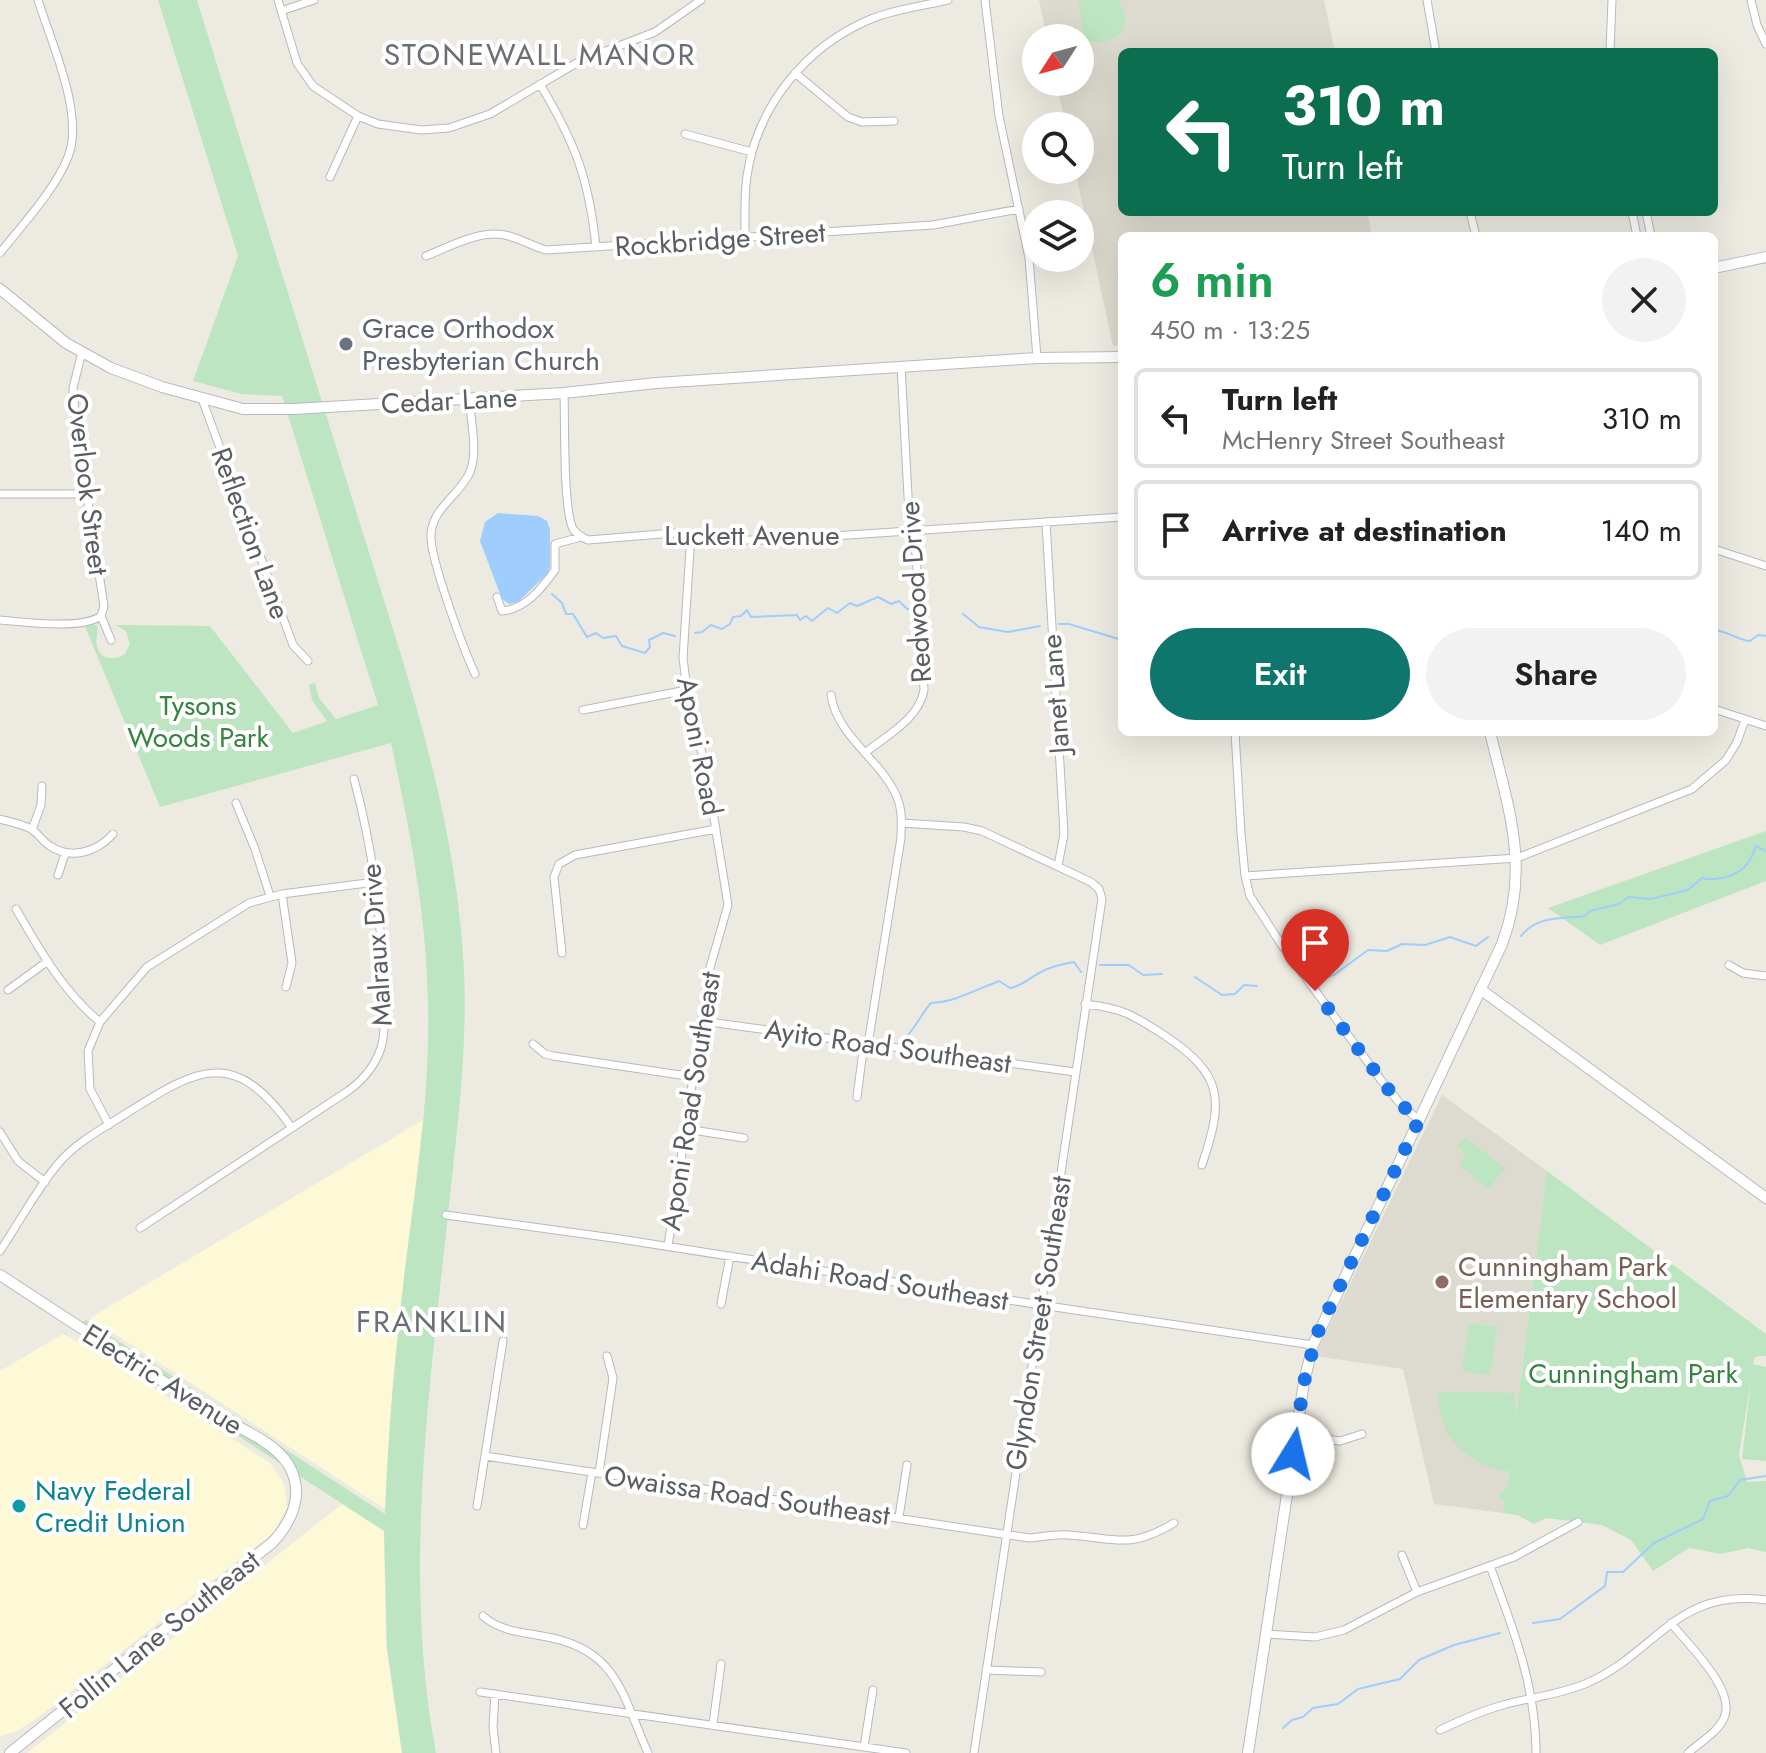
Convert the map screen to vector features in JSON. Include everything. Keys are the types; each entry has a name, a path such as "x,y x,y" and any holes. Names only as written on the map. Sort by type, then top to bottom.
{"main road":[{"path":"1718,267 1766,257"},
{"name":"Cedar Lane","path":"0,289 82,352 127,375 243,409 280,410 564,393 656,383 901,366 1118,357"},
{"path":"1248,1753 1296,1435 1313,1345 1506,933 1513,905 1517,858 1510,812 1491,736"},
{"path":"1480,989 1766,1198"},
{"name":"Electric Avenue","path":"0,1275 278,1453 294,1477 295,1505"},
{"name":"Follin Lane Southeast","path":"10,1753 273,1542 289,1522 295,1505"}],"street":[{"path":"0,253 63,168 71,148 70,104 38,0"},
{"path":"278,0 304,76 322,95 358,116 399,128 421,130 449,128 490,114 580,61 655,32 701,0"},
{"path":"281,11 314,0"},
{"path":"745,237 746,191 752,152 768,114 795,73 836,38 872,19 948,0"},
{"path":"985,0 999,116 1029,258 1037,358"},
{"path":"1427,0 1435,48"},
{"path":"1610,48 1612,0"},
{"path":"1751,0 1766,44"},
{"path":"795,73 848,117 862,122 894,121"},
{"path":"540,84 565,126 579,158 592,204 596,247"},
{"path":"330,177 358,116"},
{"path":"685,134 752,152"},
{"name":"Rockbridge Street","path":"426,256 479,236 494,234 546,250 933,225 1019,209"},
{"name":"Overlook Street","path":"82,352 73,388 104,606 101,616"},
{"name":"Redwood Drive","path":"865,753 913,715 923,699 920,608 901,366"},
{"path":"502,611 513,610 525,603 555,570 555,544 579,535 571,526 568,505 564,393"},
{"name":"Reflection Lane","path":"202,399 293,645 308,661"},
{"path":"469,399 471,468 466,479 440,509 431,534 441,576 475,674"},
{"path":"0,494 86,494"},
{"name":"Luckett Avenue","path":"579,535 588,540 691,534 747,540 1118,517"},
{"name":"Janet Lane","path":"1046,522 1064,834 1058,866"},
{"name":"Aponi Road","path":"691,534 683,651 687,690 707,775 728,905 713,955"},
{"path":"1718,550 1766,566"},
{"path":"497,597 505,621"},
{"path":"0,620 63,623 92,621 101,616 111,640"},
{"path":"583,710 687,690"},
{"path":"831,695 836,716 894,792 902,823 888,924 857,1097"},
{"path":"1718,710 1766,726"},
{"path":"1245,876 1517,858 1692,789 1726,760 1745,720"},
{"path":"1235,736 1245,876 1250,896 1281,944 1381,1080 1402,1106 1419,1120"},
{"name":"Malraux Drive","path":"140,1228 356,1086 370,1069 381,1047 384,1025 383,972 375,882 354,779"},
{"path":"32,830 41,805 42,786"},
{"path":"236,803 270,896"},
{"path":"0,819 32,830 65,854 96,848 113,834"},
{"path":"902,823 982,831 1058,866"},
{"path":"562,953 555,874 559,864 575,855 716,829"},
{"path":"58,875 65,854"},
{"name":"Glyndon Street Southeast","path":"974,1753 1085,1004 1096,948 1101,893 1091,882 1058,866"},
{"path":"109,1125 95,1101 87,1077 88,1051 100,1022 132,982 160,957 229,913 270,896 375,882"},
{"path":"282,894 292,963 286,987"},
{"path":"16,909 48,961 77,1000 100,1022"},
{"name":"Aponi Road Southeast","path":"668,1246 713,955"},
{"path":"8,990 48,961"},
{"path":"1729,965 1743,973 1766,976"},
{"path":"1085,1004 1126,1011 1177,1043 1200,1062 1212,1081 1216,1102 1212,1135 1202,1165"},
{"name":"Ayito Road Southeast","path":"702,1021 1075,1072"},
{"path":"533,1044 553,1056 694,1077"},
{"path":"0,1251 64,1157 187,1077 215,1073 253,1084 276,1105 292,1128"},
{"path":"686,1129 744,1138"},
{"path":"0,1132 18,1161 45,1182"},
{"name":"Adahi Road Southeast","path":"446,1215 1313,1345"},
{"path":"721,1304 730,1256"},
{"path":"477,1506 503,1341"},
{"path":"583,1525 613,1378 607,1356"},
{"path":"1296,1435 1340,1441 1362,1434"},
{"name":"Owaissa Road Southeast","path":"485,1456 1029,1538 1069,1535 1130,1541 1143,1539 1174,1523"},
{"path":"899,1517 907,1465"},
{"path":"1266,1634 1301,1637 1329,1635 1358,1624 1417,1592 1538,1546 1578,1522"},
{"path":"1402,1555 1417,1592"},
{"path":"1490,1566 1522,1652 1533,1698 1536,1753"},
{"path":"1440,1730 1483,1711 1568,1690 1603,1675 1692,1609 1734,1598 1766,1600"},
{"path":"483,1616 502,1629 562,1639 584,1647 605,1665 622,1688 648,1753"},
{"path":"1671,1623 1723,1688 1727,1702 1721,1724 1688,1753"},
{"path":"713,1724 721,1664"},
{"path":"986,1670 1041,1672"},
{"path":"864,1747 873,1690"},
{"path":"480,1692 906,1753"},
{"path":"495,1694 493,1727 496,1753"}],"shaded area":[{"path":"1039,0 1324,0 1334,48 1118,48 1118,216 1368,216 1371,232 1118,232 1118,345 1113,346 1094,258 1094,200 1081,200 1078,184 1094,184 1094,112 1063,112 1059,96 1094,96 1094,24 1044,24"},
{"name":"Cunningham Park Elementary School","path":"1442,1095 1547,1171 1503,1513 1434,1504 1403,1369 1315,1356"},
{"path":"423,1120 393,1380 385,1509 90,1318"},
{"path":"63,1334 103,1355 270,1463 284,1484 287,1508 273,1533 36,1719 15,1732 0,1736 0,1371"},
{"path":"342,1504 384,1531 386,1647 402,1753 27,1753"}],"green space":[{"name":"Tysons Woods Park","path":"158,0 197,0 408,678 449,842 463,954 464,1048 428,1411 420,1548 426,1685 436,1753 402,1753 387,1647 384,1531 72,1328 86,1320 385,1514 393,1387 422,1134 428,1039 427,973 421,907 391,743 160,807 84,624 97,625 99,651 104,657 112,658 125,654 130,644 126,631 115,625 210,626 293,733 327,721 312,700 309,684 315,683 319,698 336,719 378,705 282,396 241,394 193,381 238,256"},
{"path":"1082,0 1117,0 1125,19 1120,34 1105,42 1094,42 1094,24 1082,24 1078,5"},
{"path":"1766,831 1766,881 1600,945 1548,908"},
{"path":"1464,1137 1505,1168 1488,1190 1459,1164 1466,1154 1457,1146"},
{"name":"Cunningham Park","path":"1547,1171 1766,1334 1766,1356 1755,1357 1753,1364 1766,1367 1766,1461 1742,1459 1751,1380 1739,1455 1747,1482 1766,1481 1766,1552 1748,1548 1721,1554 1689,1548 1653,1571 1631,1540 1602,1525 1546,1518 1534,1524 1517,1515 1503,1513 1504,1503 1498,1495 1506,1489 1509,1471 1473,1458 1457,1446 1446,1430 1437,1392 1514,1393 1516,1414"},
{"path":"1469,1323 1497,1327 1490,1375 1462,1371"}],"water":[{"path":"498,513 538,516 547,521 550,530 550,567 547,574 518,602 509,604 502,599 480,541 485,522"}],"waterway":[{"path":"552,594 562,603 566,614 573,614 587,637 596,633 603,638 616,636 622,646 645,653 650,647 649,640 663,633 675,636"},
{"path":"695,633 711,625 722,629 730,624 733,617 741,616 747,610 751,617 797,615 800,620 806,616 812,621 828,608 837,613 850,603 857,606 878,597 891,604 899,601 907,609 912,609"},
{"path":"963,614 979,627 1008,632 1040,626"},
{"path":"1059,624 1069,624 1118,639"},
{"path":"1718,631 1750,641 1758,635 1766,636"},
{"path":"1521,936 1543,921 1585,916 1590,911 1619,904 1629,897 1651,899 1688,890 1702,878 1730,876 1747,864 1756,846 1766,851"},
{"path":"1319,980 1334,975 1368,950 1387,951 1402,944 1425,945 1450,937 1476,946 1488,937"},
{"path":"906,1037 931,1003 957,998 999,981 1010,988 1015,987 1045,970 1074,962 1081,972"},
{"path":"1100,965 1129,965 1143,975 1162,974"},
{"path":"1195,977 1222,995 1235,994 1244,985 1257,986"},
{"path":"1533,1623 1560,1619 1605,1586 1607,1572 1623,1572 1654,1543 1703,1519 1710,1501 1728,1496 1740,1480 1766,1476"},
{"path":"1283,1728 1313,1708 1338,1704 1358,1689 1400,1679 1419,1660 1454,1645 1500,1633"}],"place":[{"name":"Grace Orthodox Presbyterian Church","path":"346,344"},
{"name":"Cunningham Park Elementary School","path":"1442,1282"},
{"name":"Navy Federal Credit Union","path":"19,1506"}],"district":[{"name":"STONEWALL MANOR","path":"540,55"},
{"name":"FRANKLIN","path":"432,1322"}],"route":[{"path":"1293,1454 1304,1382 1317,1334 1419,1120 1397,1101 1315,991"}]}
